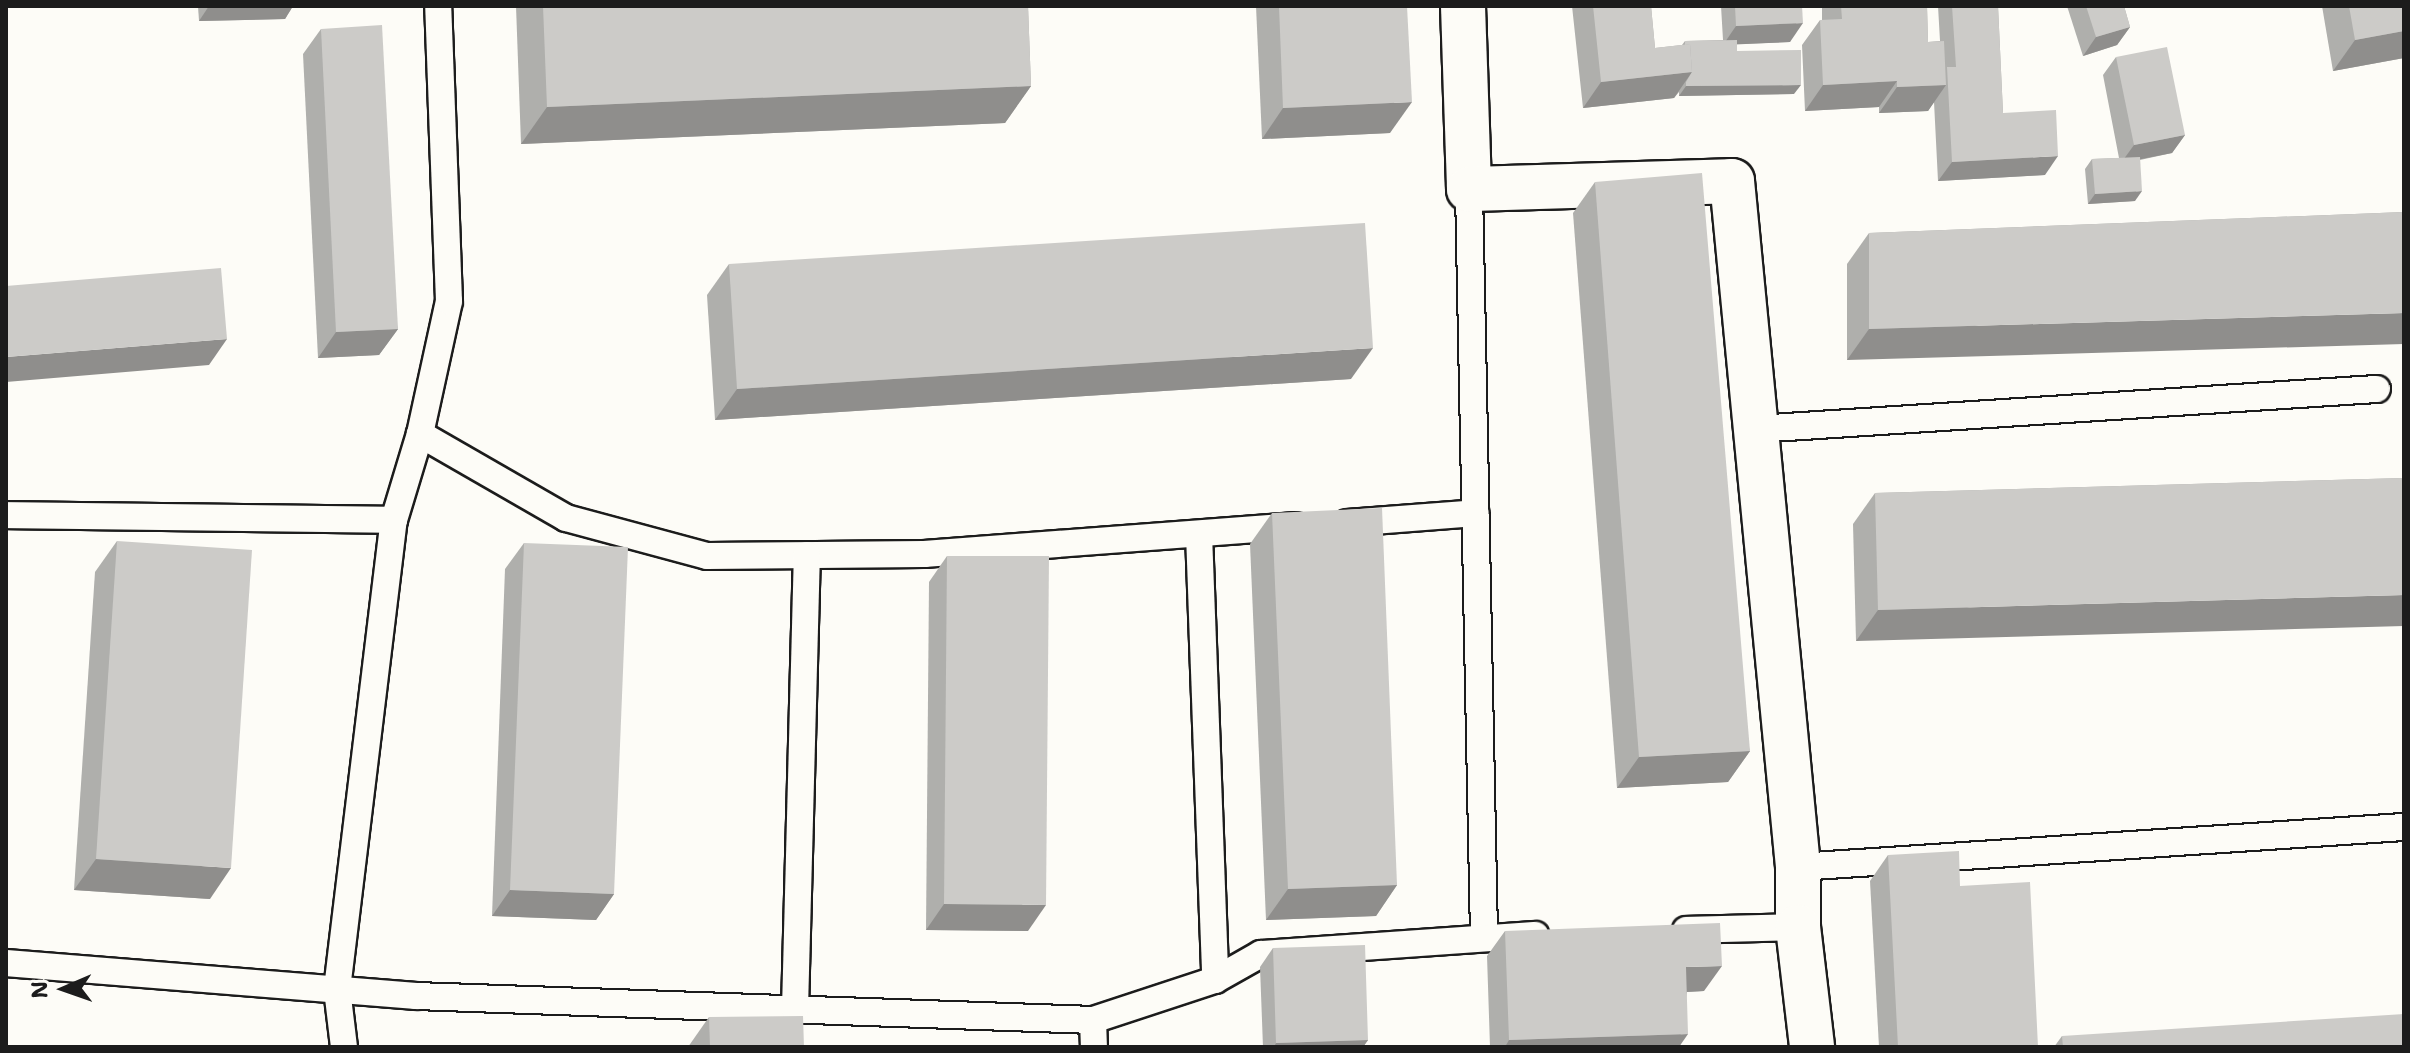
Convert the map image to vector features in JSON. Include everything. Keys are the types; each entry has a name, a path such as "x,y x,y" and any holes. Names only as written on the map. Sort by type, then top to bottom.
{"street":[{"path":"1463,6 1469,189 1732,181 1798,867 1798,927 1812,1047"}],"lane":[{"path":"344,1047 337,989 394,520 420,434 449,301 438,6"},
{"path":"1469,189 1484,936"},
{"path":"1756,429 2377,389"},
{"path":"420,434 566,518 707,556 924,554 1476,513"},
{"path":"6,515 394,520"},
{"path":"1199,534 1215,980"},
{"path":"795,1009 807,555"},
{"path":"1798,867 2404,827"},
{"path":"1657,931 1798,927"},
{"path":"6,963 416,996 1093,1020 1215,980 1261,954 1484,936 1562,934"},
{"path":"1093,1020 1094,1047"}],"building":[{"path":"543,6 1028,6 1031,86 547,107"},
{"path":"1279,6 1407,6 1412,102 1283,108"},
{"path":"1593,6 1651,6 1655,48 1690,44 1692,72 1601,82"},
{"path":"1735,6 1802,6 1803,23 1736,26"},
{"path":"1841,6 1927,6 1928,42 1944,41 1946,85 1897,87 1897,81 1823,85 1820,20 1842,19"},
{"path":"1952,6 1998,6 2003,113 2056,110 2058,156 1952,162 1947,67 1956,67"},
{"path":"2086,6 2124,6 2130,27 2096,37"},
{"path":"2349,6 2404,6 2404,31 2355,40"},
{"path":"382,25 398,329 336,332 321,29"},
{"path":"1737,40 1737,51 1801,50 1801,85 1686,86 1692,72 1690,44 1685,45 1685,41"},
{"path":"2167,47 2185,135 2134,145 2116,57"},
{"path":"2140,157 2142,191 2095,194 2092,159"},
{"path":"1702,173 1750,751 1639,757 1595,182"},
{"path":"2404,212 2404,313 1869,329 1869,233"},
{"path":"1365,223 1373,348 737,389 729,264"},
{"path":"221,268 227,339 6,357 6,286"},
{"path":"2404,478 2404,595 1878,610 1875,493"},
{"path":"1382,508 1397,885 1288,889 1272,513"},
{"path":"117,541 252,550 231,868 96,859"},
{"path":"524,543 628,547 614,894 510,890"},
{"path":"947,556 1049,556 1046,905 944,904"},
{"path":"1959,851 1960,886 2030,882 2038,1047 1898,1047 1888,855"},
{"path":"1720,923 1722,966 1686,967 1688,1034 1509,1040 1505,931"},
{"path":"1365,945 1368,1040 1276,1043 1273,948"},
{"path":"2404,1014 2404,1047 2063,1047 2062,1036"},
{"path":"803,1016 804,1047 710,1047 709,1017"}]}
